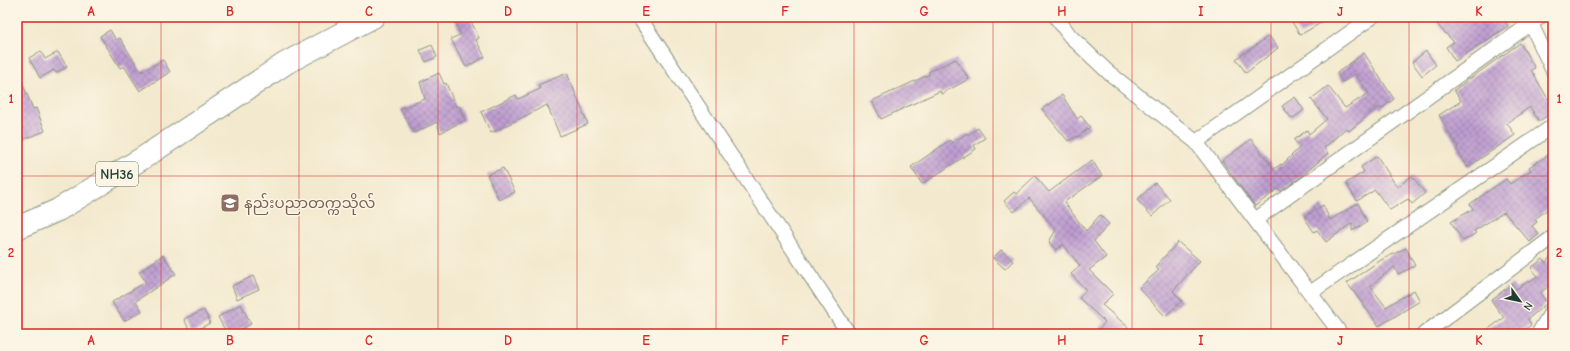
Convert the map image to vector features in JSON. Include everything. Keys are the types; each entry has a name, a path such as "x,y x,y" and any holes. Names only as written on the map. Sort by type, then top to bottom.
{"highway":[{"name":"NH36","path":"17,228 58,210 146,156 286,63 373,17"}],"street":[{"path":"640,17 849,334"},
{"path":"1056,17 1070,36 1108,72 1196,142 1341,334"},
{"path":"1196,142 1372,17"},
{"path":"1255,220 1533,19 1553,71"},
{"path":"1310,292 1553,126"},
{"path":"1424,334 1553,237"},
{"path":"1538,334 1553,309"}],"building":[{"path":"453,17 469,17 479,38 476,40 485,57 466,67 451,39 461,34"},
{"path":"1289,17 1331,17 1300,35"},
{"path":"1433,17 1501,17 1508,26 1455,61 1446,47 1454,42 1441,29"},
{"path":"110,30 116,40 120,38 141,72 163,60 170,72 140,91 124,66 120,68 100,36"},
{"path":"1269,36 1278,48 1246,73 1236,59"},
{"path":"1520,43 1535,68 1531,70 1548,99 1553,96 1553,112 1539,121 1530,107 1507,123 1515,135 1468,167 1457,150 1458,148 1439,115 1461,101 1454,90"},
{"path":"432,45 437,57 426,62 420,50"},
{"path":"41,51 45,59 58,52 67,67 56,73 54,70 40,78 29,58"},
{"path":"1426,51 1436,65 1422,76 1412,62"},
{"path":"1364,53 1394,99 1381,109 1379,107 1349,131 1346,128 1324,148 1328,153 1301,177 1281,191 1278,189 1255,206 1222,161 1251,139 1274,169 1281,164 1282,165 1300,147 1294,140 1307,130 1309,134 1327,119 1311,99 1328,86 1345,108 1369,93 1355,74 1343,82 1337,73"},
{"path":"956,59 969,79 941,94 940,91 881,119 872,101 930,74 928,72"},
{"path":"17,70 33,109 36,108 45,131 17,142"},
{"path":"439,73 444,84 446,83 456,107 459,106 465,120 440,133 437,122 414,133 400,109 425,99 420,82"},
{"path":"567,73 588,124 560,136 547,105 491,133 481,112 516,95 518,99 540,89 538,85"},
{"path":"1062,95 1077,119 1081,116 1090,127 1078,137 1077,136 1068,141 1042,109"},
{"path":"1295,97 1304,110 1292,119 1282,106"},
{"path":"978,128 985,138 974,145 976,149 922,184 911,167 950,140 952,143"},
{"path":"1553,152 1553,205 1535,219 1537,222 1532,226 1539,234 1530,242 1504,212 1474,231 1476,233 1463,241 1451,222 1473,209 1470,204 1484,194 1506,179 1510,184 1531,170 1529,167"},
{"path":"1377,156 1397,187 1412,176 1425,193 1412,204 1408,199 1390,210 1375,190 1357,201 1346,183 1364,172 1361,167"},
{"path":"1092,160 1102,176 1064,202 1086,231 1100,215 1109,224 1094,241 1106,257 1089,270 1113,294 1102,305 1128,327 1123,334 1095,334 1105,322 1079,298 1086,290 1071,274 1080,266 1063,244 1056,250 1049,242 1056,230 1029,198 1014,212 1004,201 1014,192 1016,194 1035,176 1049,192"},
{"path":"503,168 515,192 499,200 487,175"},
{"path":"1155,183 1170,199 1152,216 1137,200"},
{"path":"1358,203 1367,222 1352,231 1352,223 1326,242 1317,230 1314,232 1304,217 1323,205 1330,220"},
{"path":"1178,242 1200,261 1173,291 1182,301 1165,316 1139,288 1159,270 1155,267"},
{"path":"1406,248 1415,266 1398,274 1394,267 1370,286 1386,307 1414,290 1420,301 1379,326 1347,283 1381,260"},
{"path":"1001,250 1013,261 1005,269 993,258"},
{"path":"1553,252 1553,283 1540,293 1547,303 1528,319 1531,325 1520,334 1515,334 1511,329 1504,334 1481,334 1504,318 1491,300 1512,284 1516,289 1538,276 1531,268 1543,259 1546,263"},
{"path":"163,255 176,274 136,301 142,311 124,321 112,302 146,282 139,272"},
{"path":"253,276 259,289 237,299 232,286"},
{"path":"241,304 251,324 232,334 227,334 218,317"},
{"path":"204,310 210,323 191,333 184,319"}],"place":[{"name":"နည်းပညာတက္ကသိုလ်","path":"230,203"}]}
